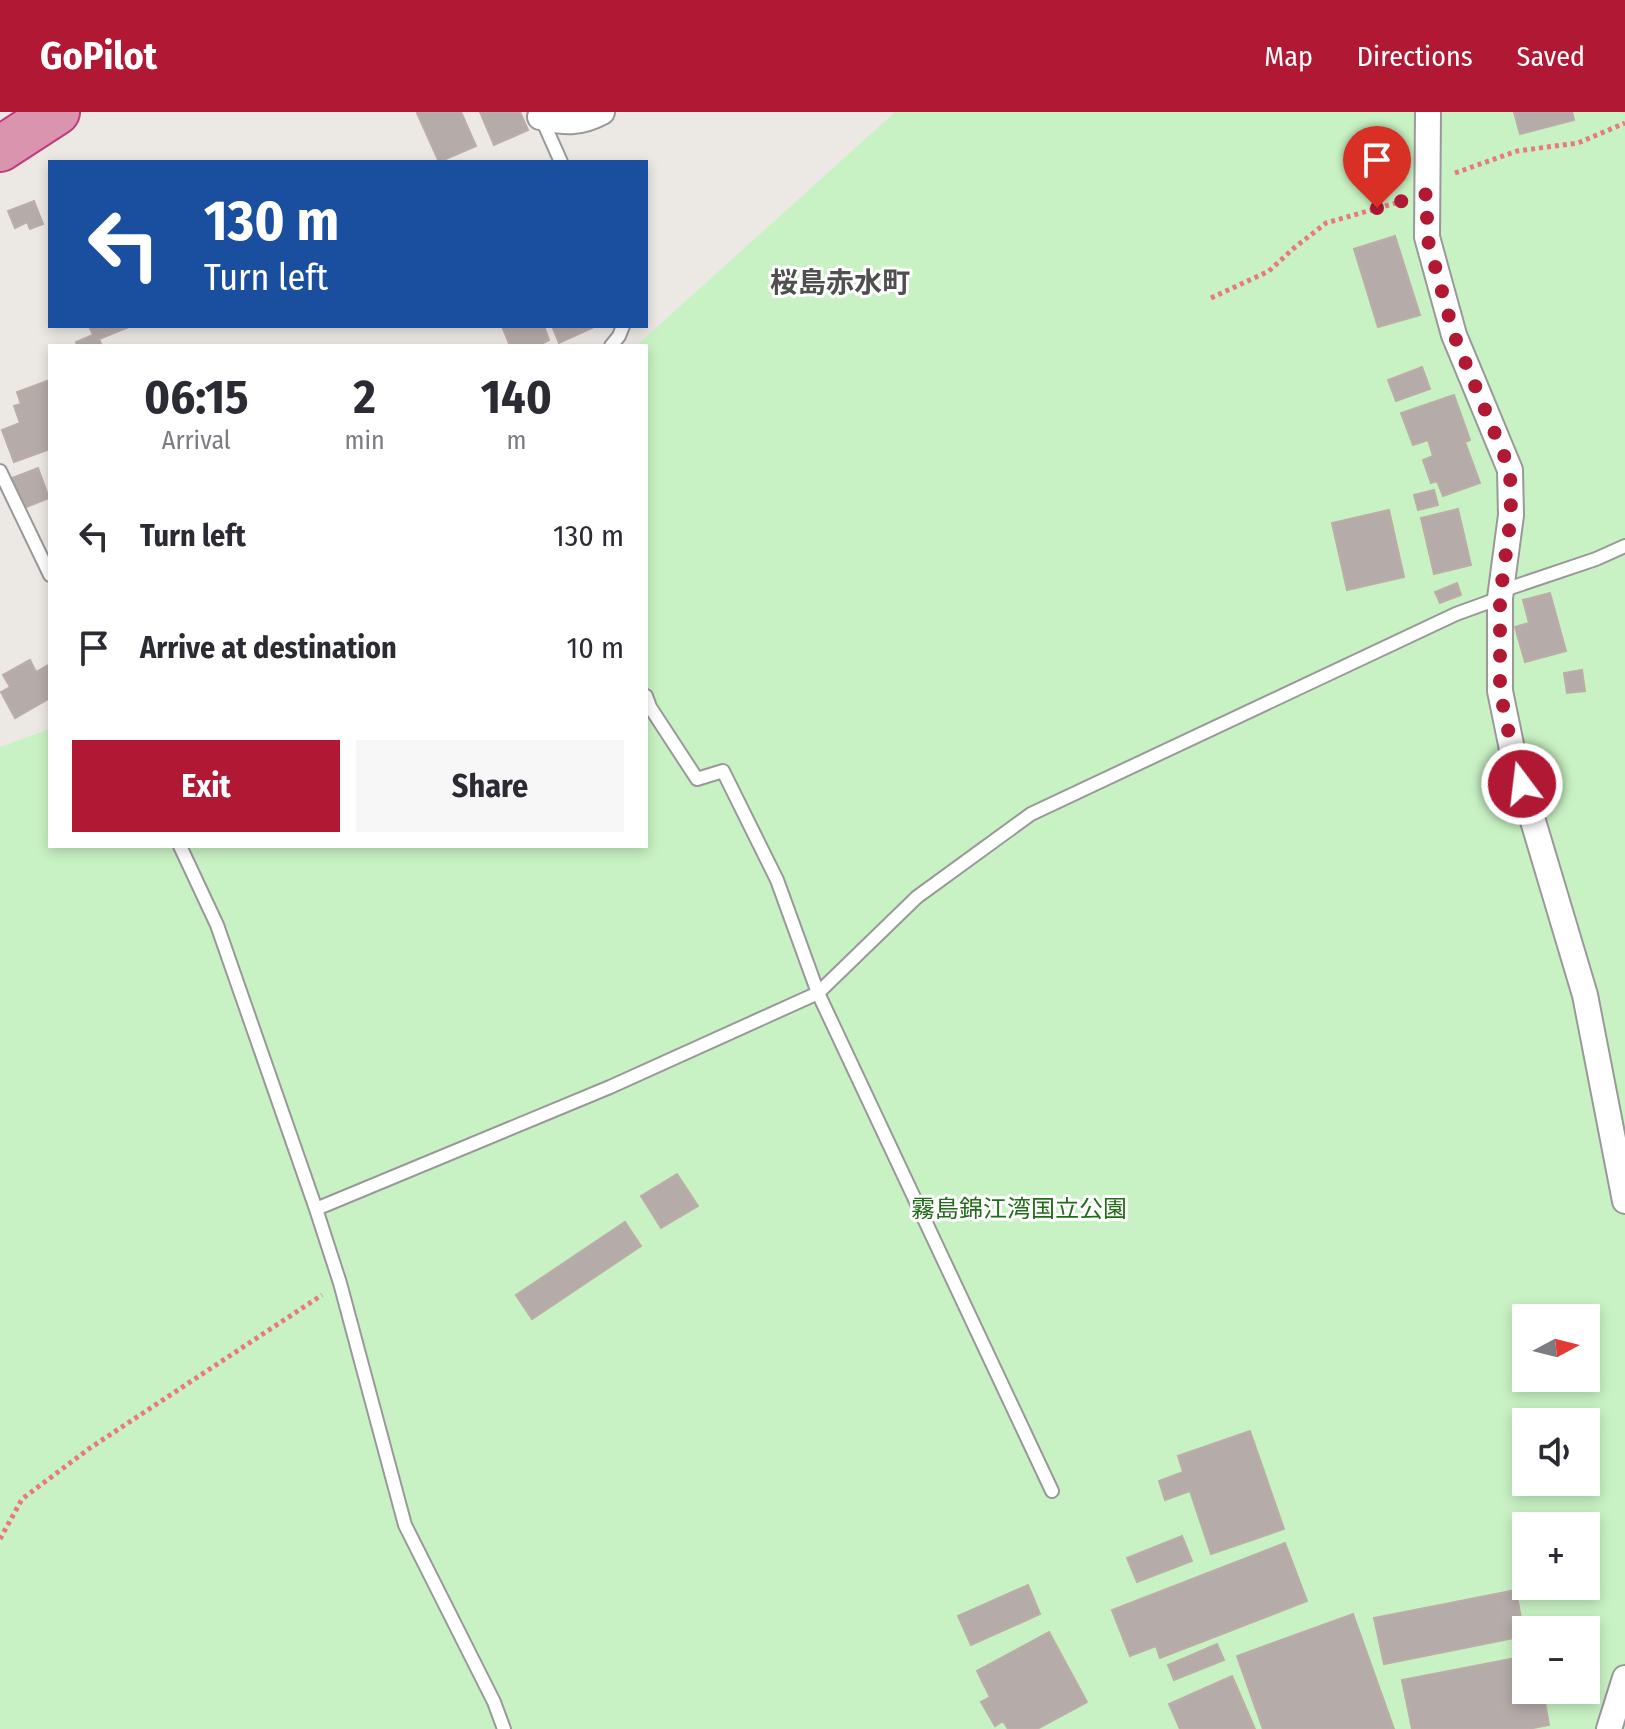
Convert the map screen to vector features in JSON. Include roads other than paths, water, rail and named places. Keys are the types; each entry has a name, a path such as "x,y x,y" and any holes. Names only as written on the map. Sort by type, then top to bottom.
{"highway":[{"path":"1,153 57,112"}],"street":[{"path":"539,114 563,123 589,119 602,112"},
{"path":"1428,112 1427,237 1454,335 1510,470 1511,515 1500,595 1500,691 1513,754 1585,995 1625,1201"},
{"path":"1609,1729 1625,1678"}],"lane":[{"path":"539,114 560,160"},
{"path":"0,471 48,571"},
{"path":"316,1209 610,1087 818,993 917,897 1031,814 1456,614 1625,546"},
{"path":"648,702 697,779 723,771 777,880 818,993 1052,1491"},
{"path":"181,848 217,925 316,1209 340,1283 405,1525 494,1702 504,1729"}],"district":[{"name":"桜島赤水町","path":"840,282"}],"park label":[{"name":"霧島錦江湾国立公園","path":"1019,1209"}]}
